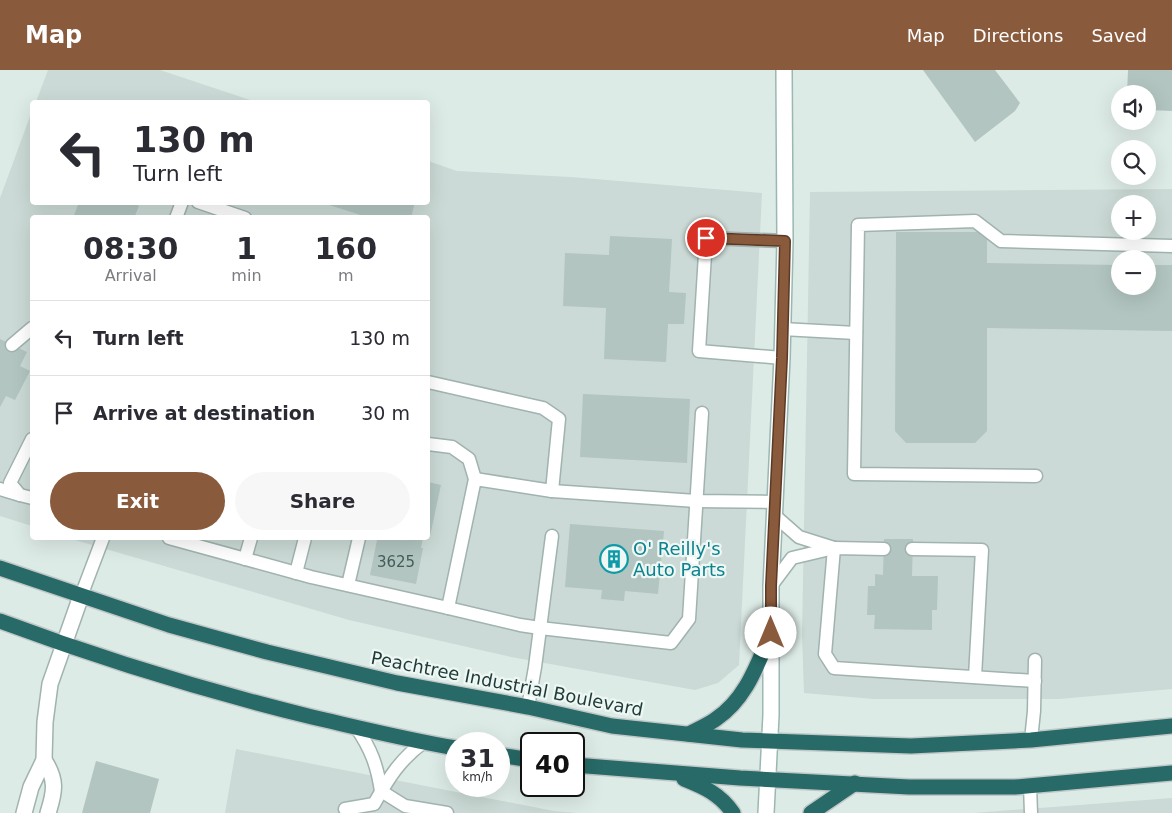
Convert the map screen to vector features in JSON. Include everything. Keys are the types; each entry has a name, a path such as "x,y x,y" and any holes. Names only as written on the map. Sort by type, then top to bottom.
{"highway":[{"name":"Peachtree Industrial Boulevard","path":"0,568 169,625 266,652 396,683 528,707 612,726 742,740 911,746 1031,740 1172,726"},
{"path":"0,621 156,675 356,728 445,746"},
{"path":"689,734 716,719 731,707 747,687 771,633"},
{"path":"585,766 668,774 909,787 1015,787 1172,773"},
{"path":"668,774 708,788 729,806 733,813"},
{"path":"811,813 856,784"}],"street":[{"path":"766,813 770,740 771,586 782,358 785,241 784,70"},
{"path":"24,813 31,787 44,760 45,722 50,684 81,596"},
{"path":"44,760 53,777 54,789 48,813"}],"lane":[{"path":"207,205 236,215"},
{"path":"1036,476 854,474 858,225 975,220 1001,241 1172,246"},
{"path":"782,358 699,352 706,238 785,241"},
{"path":"782,329 856,333"},
{"path":"12,345 30,330"},
{"path":"430,382 543,408 559,419 552,491"},
{"path":"177,540 296,573 520,625 672,642 689,619 702,413"},
{"path":"26,497 10,483 30,443"},
{"path":"430,444 452,447 469,459 475,480 448,608"},
{"path":"475,480 552,491 696,501 774,509 799,537 834,548"},
{"path":"0,489 26,497"},
{"path":"528,707 552,536"},
{"path":"81,596 102,540"},
{"path":"245,558 250,540"},
{"path":"296,573 304,540"},
{"path":"348,585 359,540"},
{"path":"834,548 825,654 834,668 1034,681"},
{"path":"771,586 792,558 834,548 884,549"},
{"path":"912,549 982,550 975,677"},
{"path":"1031,740 1034,711 1035,660"},
{"path":"356,728 369,746 378,769 381,791 404,810 447,813"},
{"path":"345,809 374,804 400,762 424,742"},
{"path":"1030,786 1031,813"}],"shaded area":[{"path":"48,70 160,70 250,100 37,100"},
{"path":"30,116 30,205 430,205 430,162 457,171 571,177 762,193 739,665 718,683 695,690 511,657 349,620 75,540 430,540 430,215 30,215 30,525 0,516 0,198"},
{"path":"1172,189 1172,689 1059,699 874,699 804,693 802,635 810,192"},
{"path":"236,749 445,790 445,797 482,797 554,811 578,813 225,813"},
{"path":"1172,798 1172,813 973,813"}],"building":[{"path":"923,70 995,70 1020,103 1015,111 975,142"},
{"path":"1128,70 1172,70 1172,111 1156,110 1156,85 1127,85"},
{"path":"78,205 139,206 135,215 74,215"},
{"path":"329,205 414,205 412,215 361,215"},
{"path":"896,232 987,232 987,263 1111,265 1111,295 1156,295 1156,265 1172,265 1172,331 987,328 987,431 975,443 906,443 895,431"},
{"path":"610,236 672,239 669,292 686,293 684,324 668,324 666,362 604,359 606,308 563,306 565,253 609,255"},
{"path":"0,339 27,352 20,366 30,371 15,400 6,396 0,407"},
{"path":"583,394 690,399 687,463 580,457"},
{"path":"430,482 441,485 430,536"},
{"name":"O' Reilly's Auto Parts","path":"570,524 664,531 658,594 625,591 624,601 601,599 602,590 565,587"},
{"path":"884,539 913,539 912,576 938,576 937,610 932,610 932,630 874,629 875,615 867,615 868,586 875,586 875,574 883,575"},
{"path":"377,540 423,540 421,548 423,548 416,584 370,575"},
{"path":"96,761 159,779 150,813 82,813"}],"place":[{"name":"O' Reilly's Auto Parts","path":"614,559"}],"route":[{"path":"706,238 785,241 782,358 771,586 771,633"}]}
